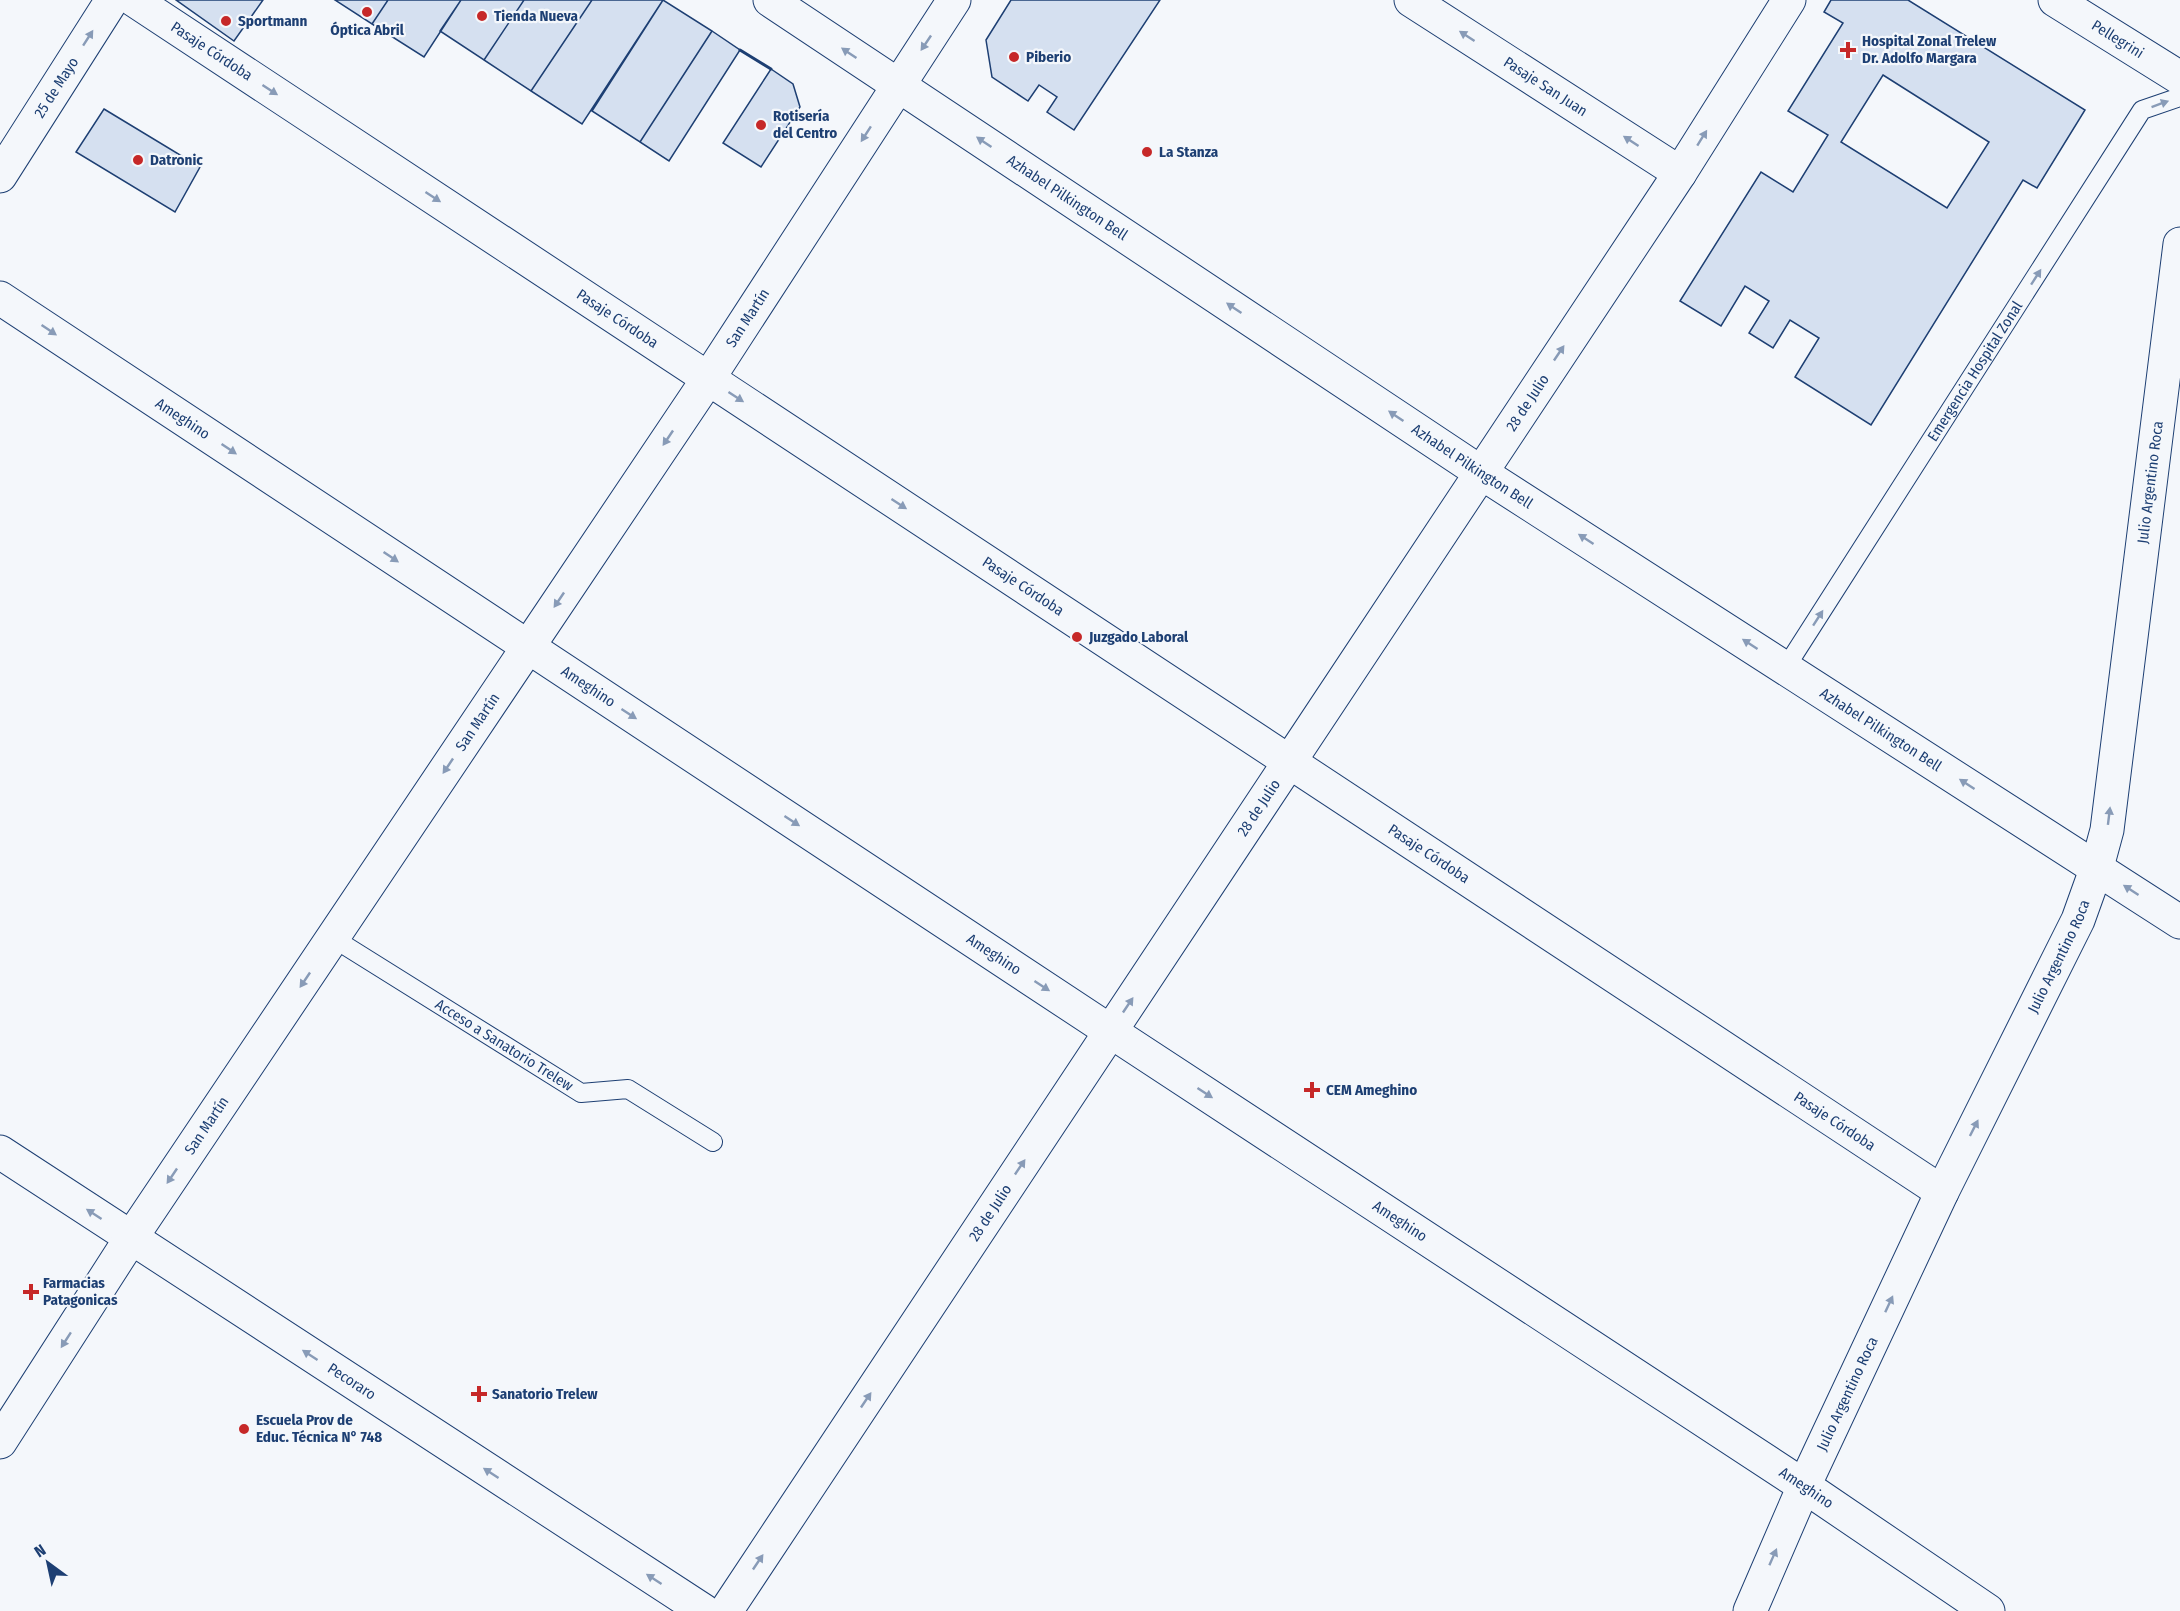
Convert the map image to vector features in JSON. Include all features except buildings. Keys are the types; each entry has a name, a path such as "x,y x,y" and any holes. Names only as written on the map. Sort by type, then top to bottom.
{"street":[{"name":"25 de Mayo","path":"0,176 112,0"},
{"name":"Pasaje Córdoba","path":"134,0 1942,1192"},
{"name":"Azhabel Pilkington Bell","path":"770,0 1480,472 2180,922"},
{"name":"San Martín","path":"0,1442 131,1238 708,379 954,0"},
{"name":"Pasaje San Juan","path":"1412,0 1680,173"},
{"name":"28 de Julio","path":"726,1611 1680,173 1789,0"},
{"name":"Pellegrini","path":"2055,0 2180,78"},
{"name":"Julio Argentino Roca","path":"1750,1611 1804,1486 1942,1192 2078,920 2097,867 2107,830 2180,244"},
{"name":"Ameghino","path":"0,298 1804,1486 1988,1611"},
{"name":"Pecoraro","path":"0,1152 704,1611"}],"lane":[{"name":"Emergencia Hospital Zonal","path":"1786,667 2142,110 2180,97"},
{"name":"Acceso a Sanatorio Trelew","path":"333,938 581,1093 628,1089 713,1142"}],"wall":[{"path":"740,50 771,69"}],"place":[{"name":"Óptica Abril","path":"367,12"},
{"name":"Tienda Nueva","path":"482,16"},
{"name":"Sportmann","path":"226,21"},
{"name":"Hospital Zonal Trelew Dr. Adolfo Margara","path":"1848,50"},
{"name":"Piberio","path":"1014,57"},
{"name":"Rotisería del Centro","path":"761,125"},
{"name":"La Stanza","path":"1147,152"},
{"name":"Datronic","path":"138,160"},
{"name":"Juzgado Laboral","path":"1077,637"},
{"name":"CEM Ameghino","path":"1312,1090"},
{"name":"Farmacias Patagonicas","path":"31,1292"},
{"name":"Sanatorio Trelew","path":"479,1394"},
{"name":"Escuela Prov de Educ. Técnica N° 748","path":"244,1429"}]}
